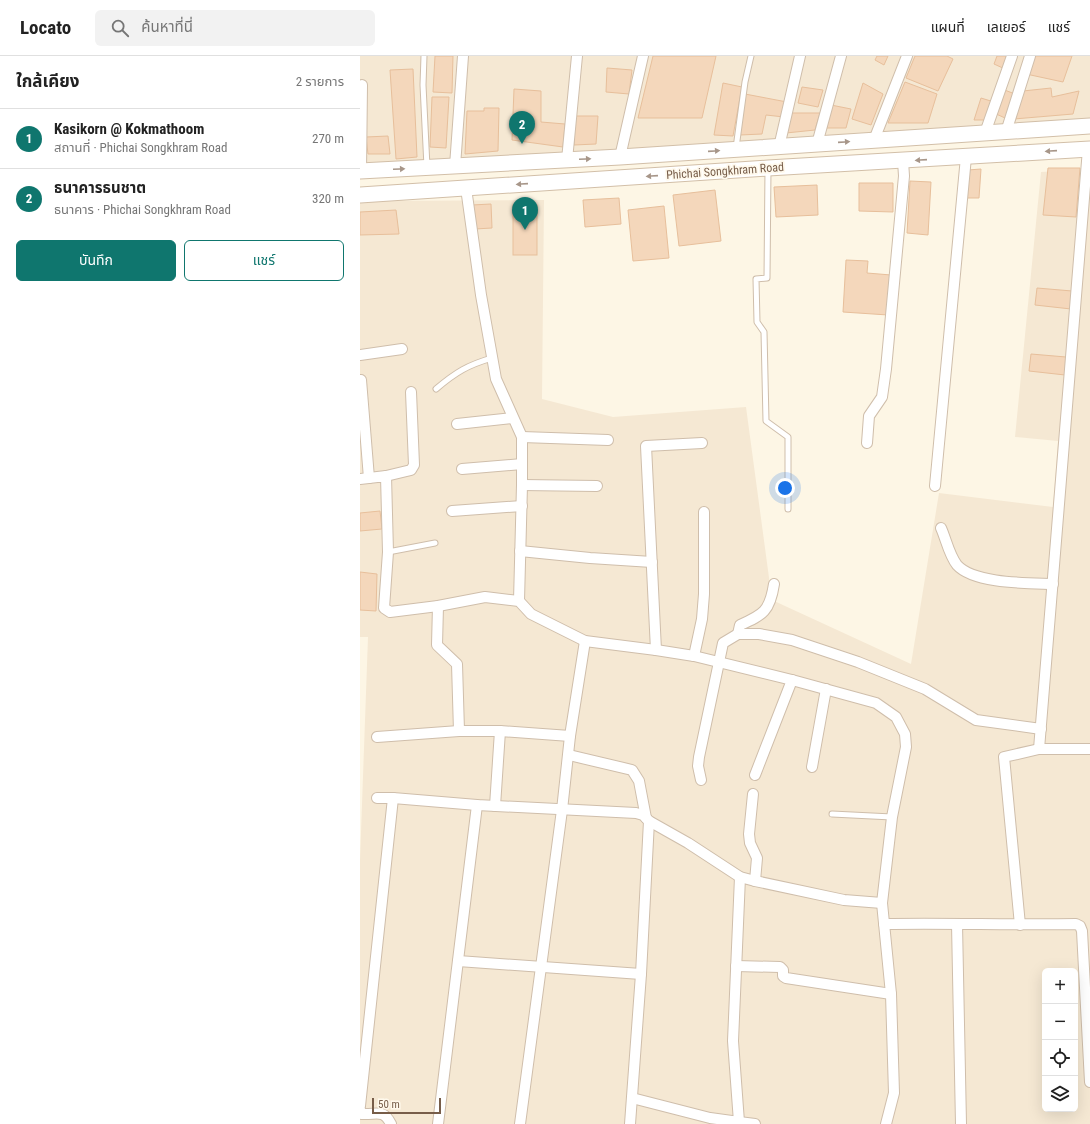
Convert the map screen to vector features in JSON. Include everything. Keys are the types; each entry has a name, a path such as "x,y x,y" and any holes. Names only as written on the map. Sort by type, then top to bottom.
{"main road":[{"name":"Phichai Songkhram Road","path":"361,171 620,157 1090,126"},
{"name":"Phichai Songkhram Road","path":"360,195 768,168 1089,149"}],"street":[{"path":"455,166 463,56"},
{"path":"567,160 577,56"},
{"path":"620,157 643,56"},
{"path":"779,146 800,56"},
{"path":"817,144 841,56"},
{"path":"874,140 907,56"},
{"path":"985,133 1012,56"},
{"path":"1006,132 1030,56"},
{"path":"361,171 362,85"},
{"path":"1039,749 1089,149"},
{"path":"935,486 966,157"},
{"path":"867,443 869,416 882,397 886,369 904,176 903,161"},
{"path":"466,188 481,296 496,379 512,418 522,437 522,506 519,601"},
{"path":"360,355 402,349"},
{"path":"361,380 365,479 411,470 414,465 411,392"},
{"path":"457,424 512,418"},
{"path":"522,437 608,440"},
{"path":"656,650 646,446 702,443"},
{"path":"462,469 522,464"},
{"path":"386,476 388,552 384,608 390,612 438,606 485,597 519,601 531,614 585,641 656,650 720,662 876,703 896,717 906,734 906,747 892,817 882,903 890,994 894,1093 886,1124"},
{"path":"522,485 597,486"},
{"path":"452,511 522,506"},
{"path":"694,656 702,618 704,594 704,512"},
{"path":"941,528 958,566 970,572 995,581 1053,584"},
{"path":"520,551 652,562"},
{"path":"738,634 740,625 762,615 772,600 774,584"},
{"path":"438,606 437,645 457,664 459,732"},
{"path":"701,780 698,766 699,757 723,643 738,634 759,634 792,640 858,662 924,689 976,720 1041,729"},
{"path":"520,1124 562,810 570,736 585,641"},
{"path":"755,775 792,680"},
{"path":"812,767 826,689"},
{"path":"377,737 459,732 500,732 570,736"},
{"path":"495,806 500,732"},
{"path":"1020,925 1004,757 1039,749 1090,750"},
{"path":"569,754 632,770 639,781 648,819 641,974 630,1124"},
{"path":"753,794 749,834 750,843 757,858 755,881"},
{"path":"377,798 562,810 636,813 643,815 740,877 844,900 882,903"},
{"path":"360,1106 393,798"},
{"path":"438,1124 477,805"},
{"path":"739,1122 733,1042 740,877"},
{"path":"884,924 1076,924 1080,926 1082,931 1090,1082"},
{"path":"957,924 961,1124"},
{"path":"458,961 641,974"},
{"path":"736,966 780,967 783,976 786,978 890,994"},
{"path":"632,1098 710,1118 755,1124"},
{"path":"360,1110 362,1114 383,1114 387,1116 391,1124"}],"lane":[{"path":"424,56 423,86 427,167"},
{"path":"736,149 737,130 751,56"},
{"path":"768,168 768,278 756,279 757,322 764,332 766,421 788,437 788,509"},
{"path":"436,389 466,367 492,358"},
{"path":"388,552 435,543"},
{"path":"832,814 892,817"}],"shaded area":[{"path":"360,56 1090,56 1090,129 360,170"},
{"path":"1090,169 1090,1124 360,1124 360,860 368,637 360,637 360,201 544,200 542,399 613,417 746,407 772,600 911,664 939,493 1053,507 1058,441 1015,437 1041,172"}],"building":[{"path":"435,56 453,56 452,93 433,92"},
{"path":"653,56 716,56 702,118 638,118"},
{"path":"877,56 888,56 884,65 875,60"},
{"path":"915,56 947,56 953,59 938,91 906,78"},
{"path":"997,56 1011,56 1005,69 994,64"},
{"path":"1033,56 1072,56 1063,82 1026,74"},
{"path":"607,68 632,70 629,94 606,92"},
{"path":"413,69 417,157 396,159 390,70"},
{"path":"905,82 937,94 928,123 888,123"},
{"path":"723,83 742,87 733,136 714,135"},
{"path":"863,83 883,94 871,125 852,119"},
{"path":"802,87 823,90 818,107 798,103"},
{"path":"1051,88 1052,97 1079,91 1073,114 1014,119 1023,91"},
{"path":"514,89 541,91 541,122 565,124 563,147 512,140"},
{"path":"1002,89 1015,94 1005,118 994,113"},
{"path":"745,94 787,102 784,117 766,115 762,134 740,135"},
{"path":"432,97 449,97 446,148 430,147"},
{"path":"981,98 994,102 989,120 974,120"},
{"path":"831,105 851,109 846,128 826,128"},
{"path":"484,108 499,108 498,151 465,154 467,111 484,111"},
{"path":"792,113 820,113 815,130 786,133"},
{"path":"575,116 598,116 596,144 574,145"},
{"path":"388,136 390,154 368,154 366,137"},
{"path":"1048,168 1080,168 1076,217 1043,215"},
{"path":"981,169 979,198 966,198 968,170"},
{"path":"910,181 931,182 928,235 907,233"},
{"path":"859,183 893,183 893,212 859,211"},
{"path":"817,185 818,215 776,217 774,187"},
{"path":"715,190 721,241 679,246 673,195"},
{"path":"619,198 621,224 585,227 583,200"},
{"path":"491,204 492,228 475,229 472,205"},
{"path":"513,205 537,205 537,255 513,255"},
{"path":"664,206 669,258 633,261 628,210"},
{"path":"396,210 399,234 360,235 360,212"},
{"path":"846,260 868,261 867,273 891,275 888,315 843,312"},
{"path":"1037,288 1072,291 1071,309 1035,305"},
{"path":"1031,354 1066,357 1065,375 1029,371"},
{"path":"380,511 382,529 360,531 360,513"},
{"path":"360,572 377,574 376,611 360,610"}],"place":[{"name":"ธนาคารธนชาต","path":"522,144"},
{"name":"Kasikorn @ Kokmathoom","path":"525,230"}]}
